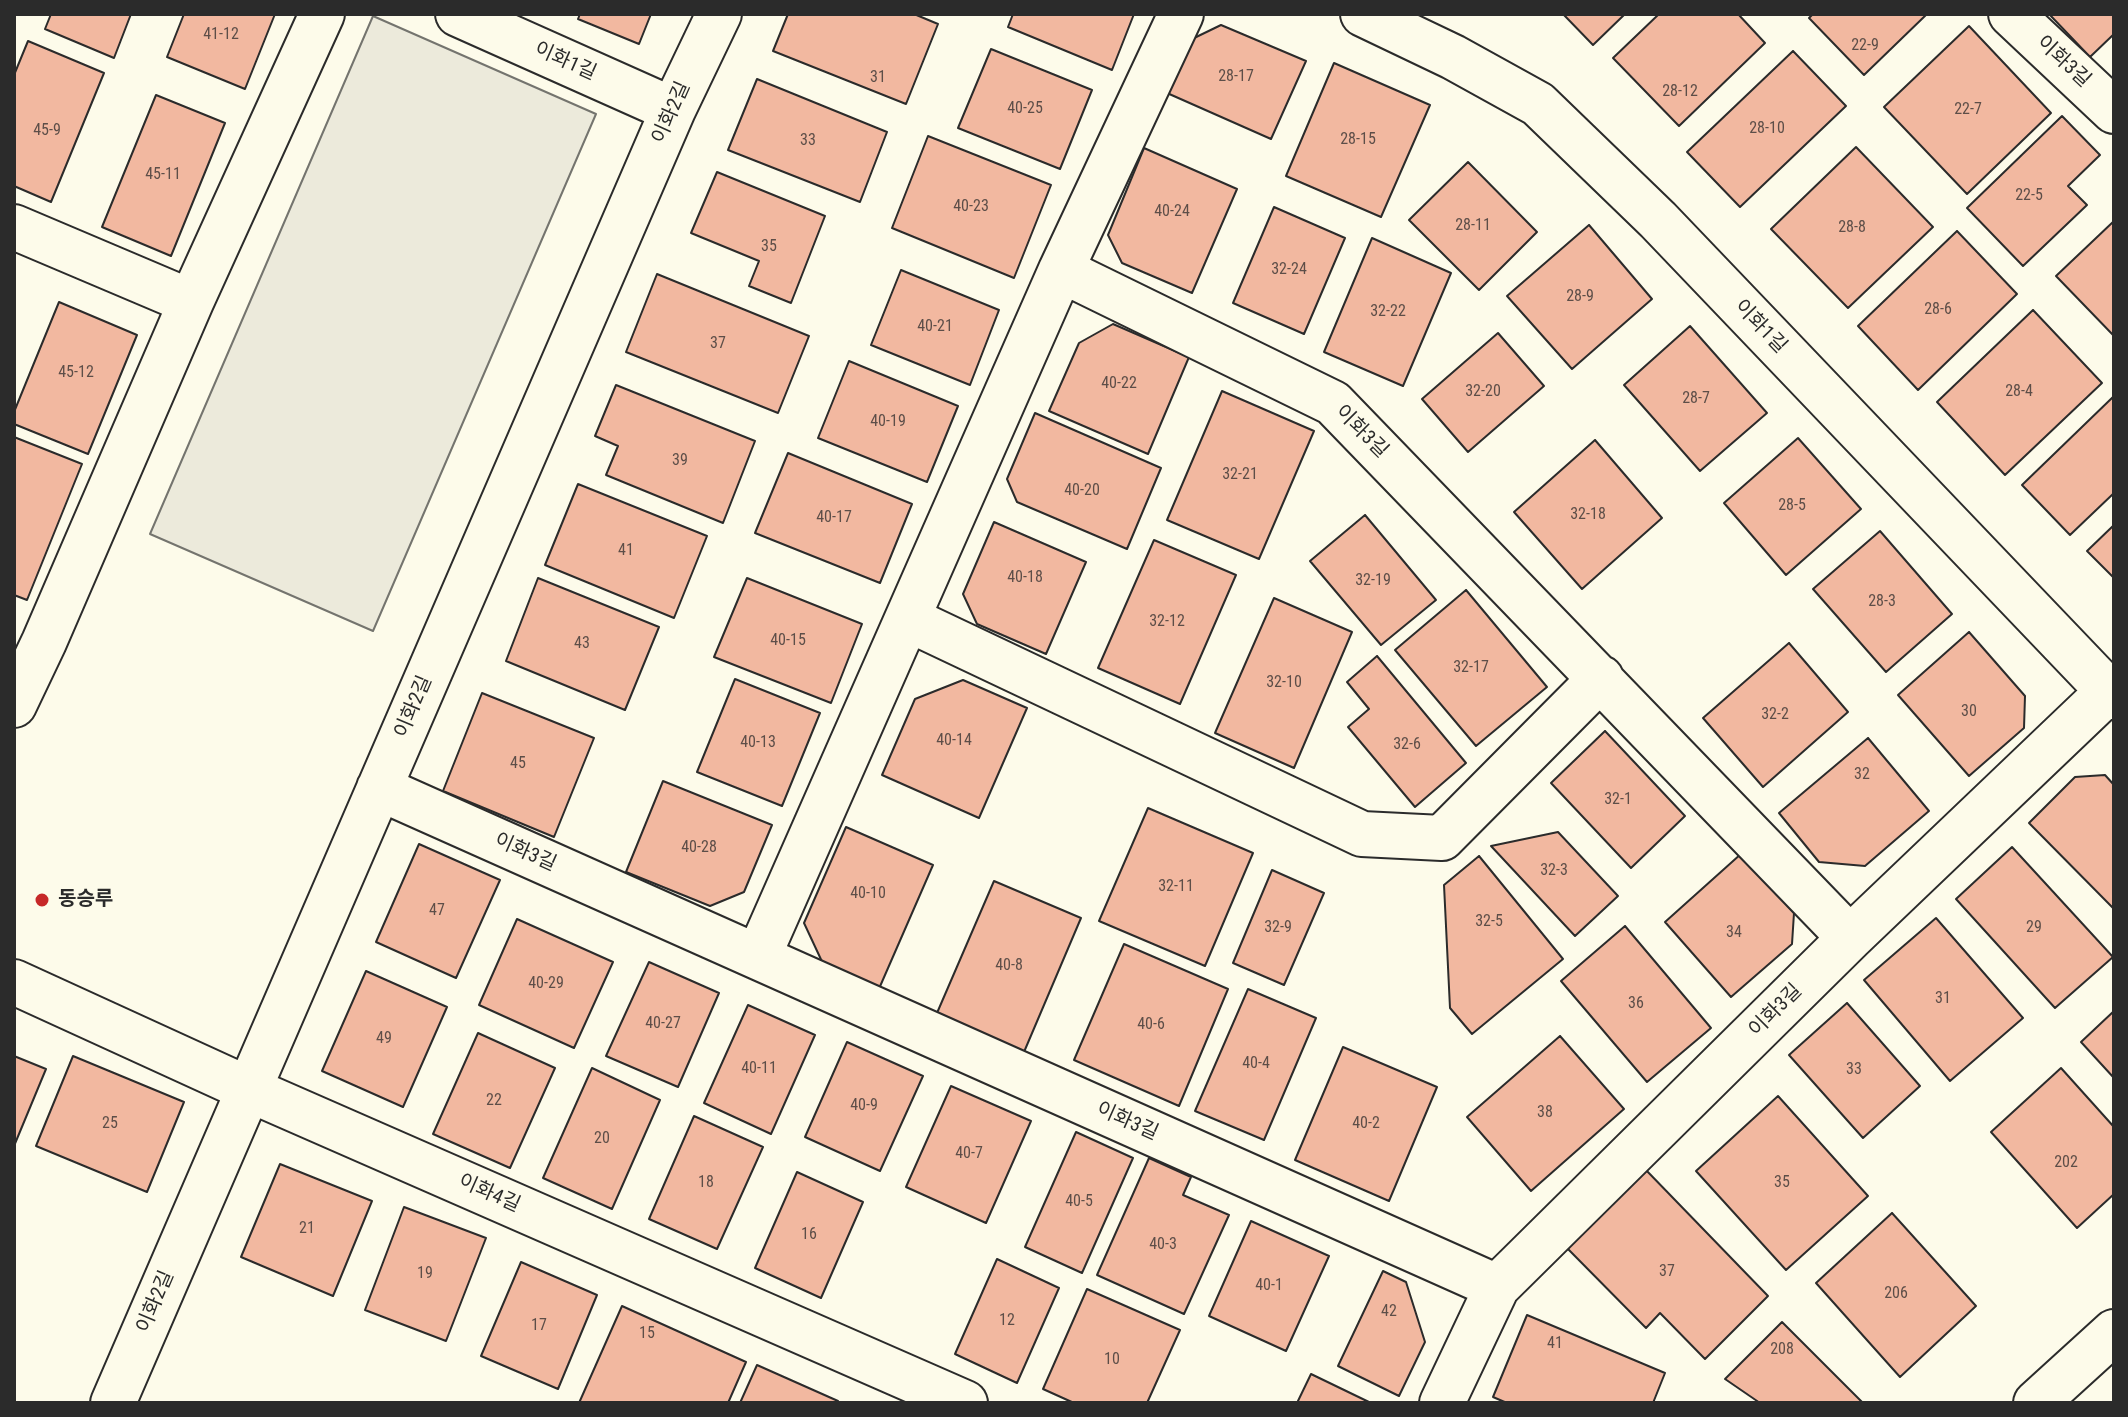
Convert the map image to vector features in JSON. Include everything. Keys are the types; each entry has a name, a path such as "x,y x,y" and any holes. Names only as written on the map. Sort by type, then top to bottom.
{"street":[{"path":"14,705 29,635 191,302 322,14"},
{"name":"이화1길","path":"458,14 673,110"},
{"name":"이화2길","path":"113,1403 673,110 719,14"},
{"path":"758,957 1061,270 1181,14"},
{"name":"이화1길","path":"1363,14 1453,57 1538,104 1658,220 2112,691"},
{"name":"이화3길","path":"2011,14 2114,111"},
{"path":"14,227 191,302"},
{"name":"이화3길","path":"1061,270 1333,403 1850,938"},
{"path":"908,619 1362,834 1442,838 1601,678"},
{"name":"이화3길","path":"1442,1403 1497,1287 1850,938 2112,691"},
{"name":"이화3길","path":"379,788 1497,1287"},
{"name":"이화4길","path":"14,982 248,1089 965,1403"},
{"path":"2036,1403 2114,1332"}],"shaded area":[{"path":"373,16 596,114 373,631 150,534"}],"building":[{"path":"51,14 131,14 114,58 45,29"},
{"path":"184,14 275,14 245,89 167,57"},
{"path":"580,14 651,14 639,44 578,19"},
{"path":"788,14 914,14 938,24 906,104 773,51"},
{"path":"1013,14 1134,14 1112,70 1008,27"},
{"path":"1563,14 1625,14 1593,45"},
{"path":"1659,14 1738,14 1765,43 1679,126 1613,58"},
{"path":"1813,14 1927,14 1864,75 1809,18"},
{"path":"2049,14 2114,14 2114,34 2090,57"},
{"path":"1221,25 1306,61 1271,139 1167,93 1188,41"},
{"path":"1969,26 2051,113 1967,194 1884,107"},
{"path":"28,41 104,73 51,202 14,186 14,75"},
{"path":"991,49 1092,90 1060,169 958,128"},
{"path":"1793,51 1846,106 1740,207 1687,152"},
{"path":"1334,63 1430,105 1381,217 1286,176"},
{"path":"757,79 887,132 860,202 728,150"},
{"path":"156,95 225,123 171,256 102,227"},
{"path":"2062,116 2100,155 2068,186 2087,205 2023,266 1967,208"},
{"path":"928,136 1051,185 1014,278 892,228"},
{"path":"1856,147 1933,227 1848,308 1771,229"},
{"path":"1144,148 1237,189 1192,293 1122,263 1108,235"},
{"path":"1468,162 1537,232 1479,290 1409,220"},
{"path":"717,172 825,216 791,303 749,286 759,261 691,233"},
{"path":"1274,207 1345,238 1304,334 1233,303"},
{"path":"2114,221 2114,336 2056,276"},
{"path":"1589,225 1652,299 1572,369 1507,296"},
{"path":"1957,231 2017,294 1918,390 1858,326"},
{"path":"1372,238 1451,273 1403,386 1324,352"},
{"path":"901,270 999,310 970,385 871,345"},
{"path":"657,274 809,336 778,413 626,352"},
{"path":"59,302 137,335 88,454 14,424 14,412"},
{"path":"2033,310 2102,383 2005,475 1937,402"},
{"path":"1113,324 1189,357 1148,454 1049,411 1079,343"},
{"path":"1690,326 1767,413 1700,471 1624,385"},
{"path":"1498,333 1544,386 1468,452 1422,399"},
{"path":"849,361 958,406 927,482 818,438"},
{"path":"616,385 755,441 723,523 606,475 618,446 595,436"},
{"path":"1222,391 1314,431 1259,559 1167,520"},
{"path":"2114,396 2114,493 2070,535 2022,485"},
{"path":"1035,413 1161,468 1127,549 1017,502 1007,479"},
{"path":"14,437 82,464 27,600 14,595"},
{"path":"1798,438 1861,509 1786,575 1724,503"},
{"path":"1595,440 1662,518 1582,589 1514,512"},
{"path":"788,453 912,504 880,583 755,533"},
{"path":"578,484 707,536 674,618 545,565"},
{"path":"1365,515 1436,600 1381,645 1310,561"},
{"path":"994,522 1086,562 1046,654 977,624 963,594"},
{"path":"2114,525 2114,578 2087,551"},
{"path":"1880,531 1952,614 1886,672 1813,589"},
{"path":"1154,540 1236,575 1180,704 1098,668"},
{"path":"538,578 659,627 625,710 506,661"},
{"path":"747,578 862,624 831,703 714,657"},
{"path":"1466,590 1547,687 1476,746 1395,650"},
{"path":"1274,598 1352,632 1294,768 1215,733"},
{"path":"1969,632 2025,696 2024,728 1969,776 1898,695"},
{"path":"1789,643 1848,712 1763,787 1703,718"},
{"path":"1377,656 1466,763 1415,807 1348,727 1369,709 1347,682"},
{"path":"735,679 820,713 782,806 697,772"},
{"path":"963,680 1027,708 979,818 882,775 915,699"},
{"path":"482,693 594,738 554,837 443,791"},
{"path":"1605,731 1685,816 1631,868 1551,783"},
{"path":"1868,738 1929,811 1865,866 1819,862 1779,813"},
{"path":"2105,775 2114,785 2114,909 2029,823 2075,777"},
{"path":"663,781 772,825 744,892 710,906 626,872"},
{"path":"1148,808 1253,853 1205,966 1099,921"},
{"path":"846,827 933,865 878,991 825,968 804,923"},
{"path":"1558,832 1618,896 1575,936 1491,846"},
{"path":"419,844 500,880 456,978 376,942"},
{"path":"2012,847 2113,957 2055,1008 1956,899"},
{"path":"1742,853 1794,913 1792,944 1731,997 1665,922"},
{"path":"1479,856 1563,959 1472,1034 1450,1008 1444,885"},
{"path":"1272,870 1324,893 1284,985 1233,963"},
{"path":"994,881 1081,918 1024,1052 937,1013"},
{"path":"1936,918 2023,1018 1950,1081 1864,980"},
{"path":"517,919 613,962 574,1048 479,1005"},
{"path":"1625,926 1711,1028 1647,1082 1561,981"},
{"path":"1124,944 1228,989 1179,1106 1074,1060"},
{"path":"649,962 719,993 678,1087 606,1056"},
{"path":"366,971 447,1007 403,1107 322,1071"},
{"path":"1248,989 1316,1018 1264,1140 1195,1111"},
{"path":"1847,1003 1920,1086 1863,1138 1789,1055"},
{"path":"748,1005 815,1035 771,1134 704,1103"},
{"path":"2114,1011 2114,1078 2081,1042"},
{"path":"478,1033 555,1068 510,1168 433,1134"},
{"path":"1560,1036 1624,1109 1531,1191 1467,1117"},
{"path":"847,1042 923,1076 880,1171 805,1137"},
{"path":"1343,1047 1437,1087 1389,1201 1295,1160"},
{"path":"14,1056 46,1069 14,1146"},
{"path":"73,1056 184,1102 147,1192 36,1146"},
{"path":"592,1068 660,1100 612,1209 543,1178"},
{"path":"2061,1068 2114,1127 2114,1194 2077,1228 1991,1132"},
{"path":"951,1086 1031,1121 986,1223 906,1187"},
{"path":"1778,1096 1868,1196 1786,1270 1696,1171"},
{"path":"694,1116 763,1147 717,1249 649,1219"},
{"path":"1076,1132 1133,1158 1082,1273 1025,1247"},
{"path":"1149,1158 1191,1177 1183,1195 1229,1215 1184,1314 1097,1275"},
{"path":"280,1164 372,1201 333,1296 241,1257"},
{"path":"1645,1169 1768,1296 1705,1359 1660,1313 1646,1328 1566,1247"},
{"path":"797,1172 863,1202 821,1298 755,1268"},
{"path":"404,1207 486,1238 446,1341 365,1310"},
{"path":"1892,1213 1976,1306 1900,1377 1816,1283"},
{"path":"1251,1221 1329,1256 1286,1351 1209,1316"},
{"path":"997,1259 1059,1288 1017,1383 955,1354"},
{"path":"521,1262 597,1295 558,1389 481,1356"},
{"path":"1383,1271 1406,1282 1425,1342 1399,1396 1338,1366"},
{"path":"1087,1289 1180,1330 1147,1403 1074,1403 1043,1389"},
{"path":"622,1306 746,1362 728,1403 579,1403"},
{"path":"1527,1315 1665,1373 1653,1403 1507,1403 1493,1397"},
{"path":"1782,1322 1863,1403 1760,1403 1725,1379"},
{"path":"757,1365 838,1401 740,1403"},
{"path":"1311,1374 1371,1403 1297,1403"}],"place":[{"name":"동승루","path":"42,900"}]}
